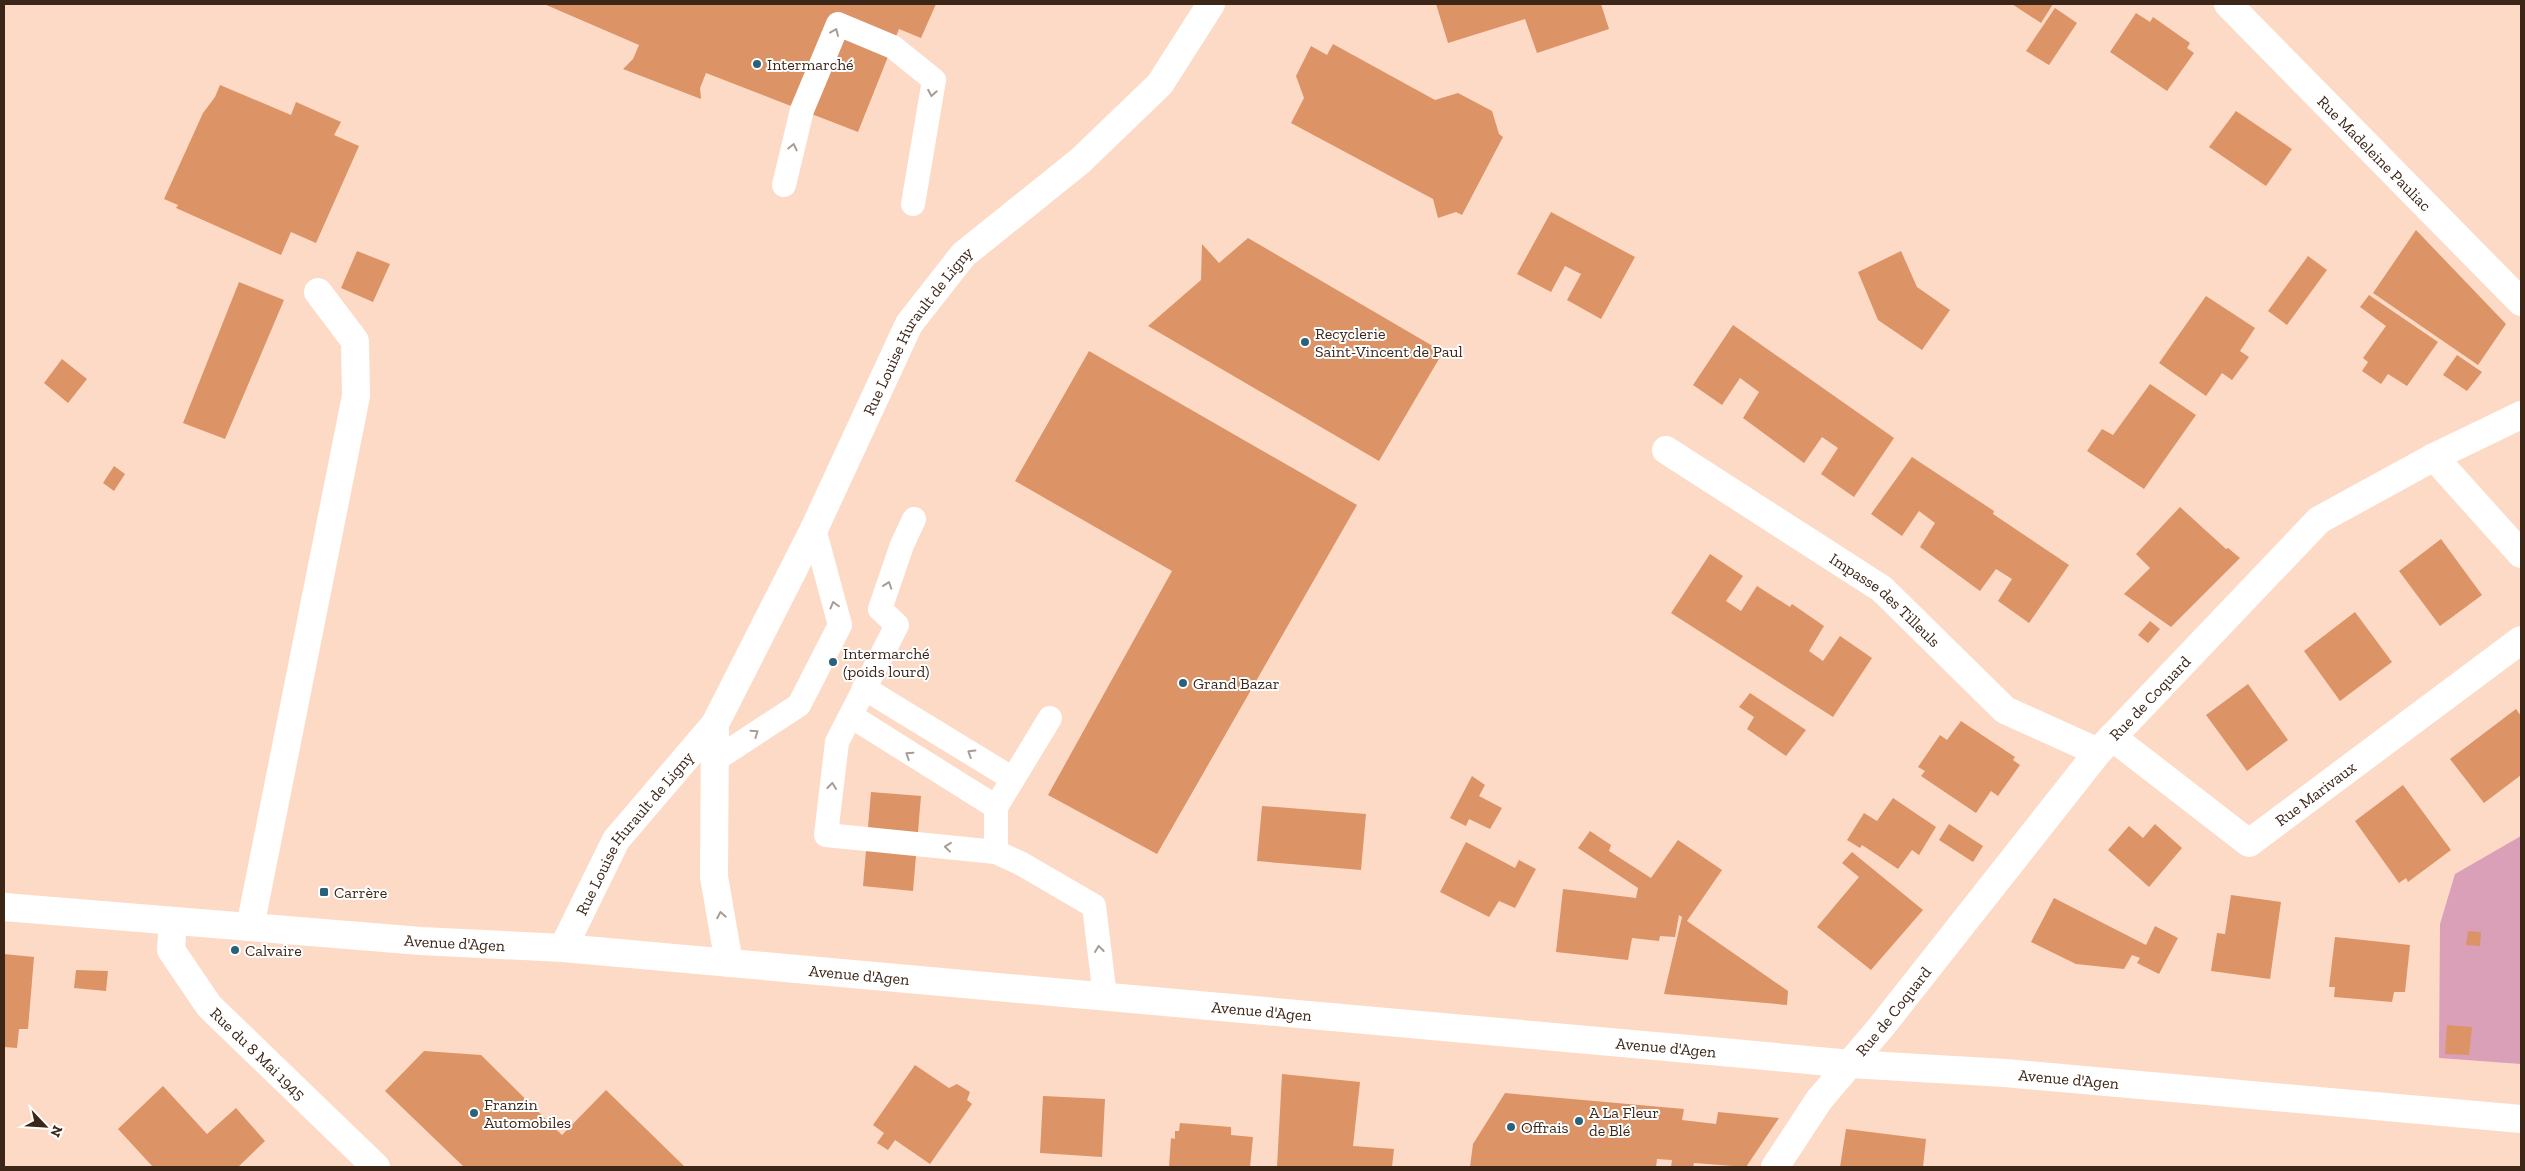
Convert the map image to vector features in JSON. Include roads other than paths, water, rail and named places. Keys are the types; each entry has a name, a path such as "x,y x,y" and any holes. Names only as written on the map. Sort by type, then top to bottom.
{"street":[{"name":"Rue Louise Hurault de Ligny","path":"564,948 616,840 715,724 814,529 909,324 963,255 1080,161 1160,84 1211,4"},
{"name":"Rue Madeleine Pauliac","path":"2228,4 2521,302"},
{"path":"250,927 356,396 355,341 318,292"},
{"name":"Rue de Coquard","path":"1775,1167 1819,1100 1851,1064 2105,745 2319,520 2434,457 2521,415"},
{"name":"Impasse des Tilleuls","path":"1666,450 1882,589 2005,710 2105,745"},
{"path":"2434,457 2521,554"},
{"name":"Rue Marivaux","path":"2105,745 2249,843 2521,640"},
{"name":"Rue Louise Hurault de Ligny","path":"715,724 714,876 729,963"},
{"name":"Avenue d'Agen","path":"4,907 428,941 564,948 1851,1064 2005,1073 2521,1119"},
{"name":"Rue du 8 Mai 1945","path":"173,921 171,950 209,1006 376,1167"}],"lane":[{"path":"784,185 802,110 838,24 893,47 934,80 914,204"},
{"path":"914,519 902,545 880,609 897,625 837,742 826,835 996,852 1020,863 1094,906 1105,998"},
{"path":"715,760 799,704 840,625 814,529"},
{"path":"864,688 1013,780"},
{"path":"850,716 996,807"},
{"path":"996,852 996,807 1050,718"}],"place":[{"name":"Intermarché","path":"757,64"},
{"name":"Recyclerie Saint-Vincent de Paul","path":"1305,342"},
{"name":"Intermarché (poids lourd)","path":"833,662"},
{"name":"Grand Bazar","path":"1183,683"},
{"name":"Carrère","path":"324,892"},
{"name":"Calvaire","path":"235,950"},
{"name":"Franzin Automobiles","path":"474,1113"},
{"name":"A La Fleur de Blé","path":"1579,1121"},
{"name":"Offrais","path":"1511,1127"}]}
